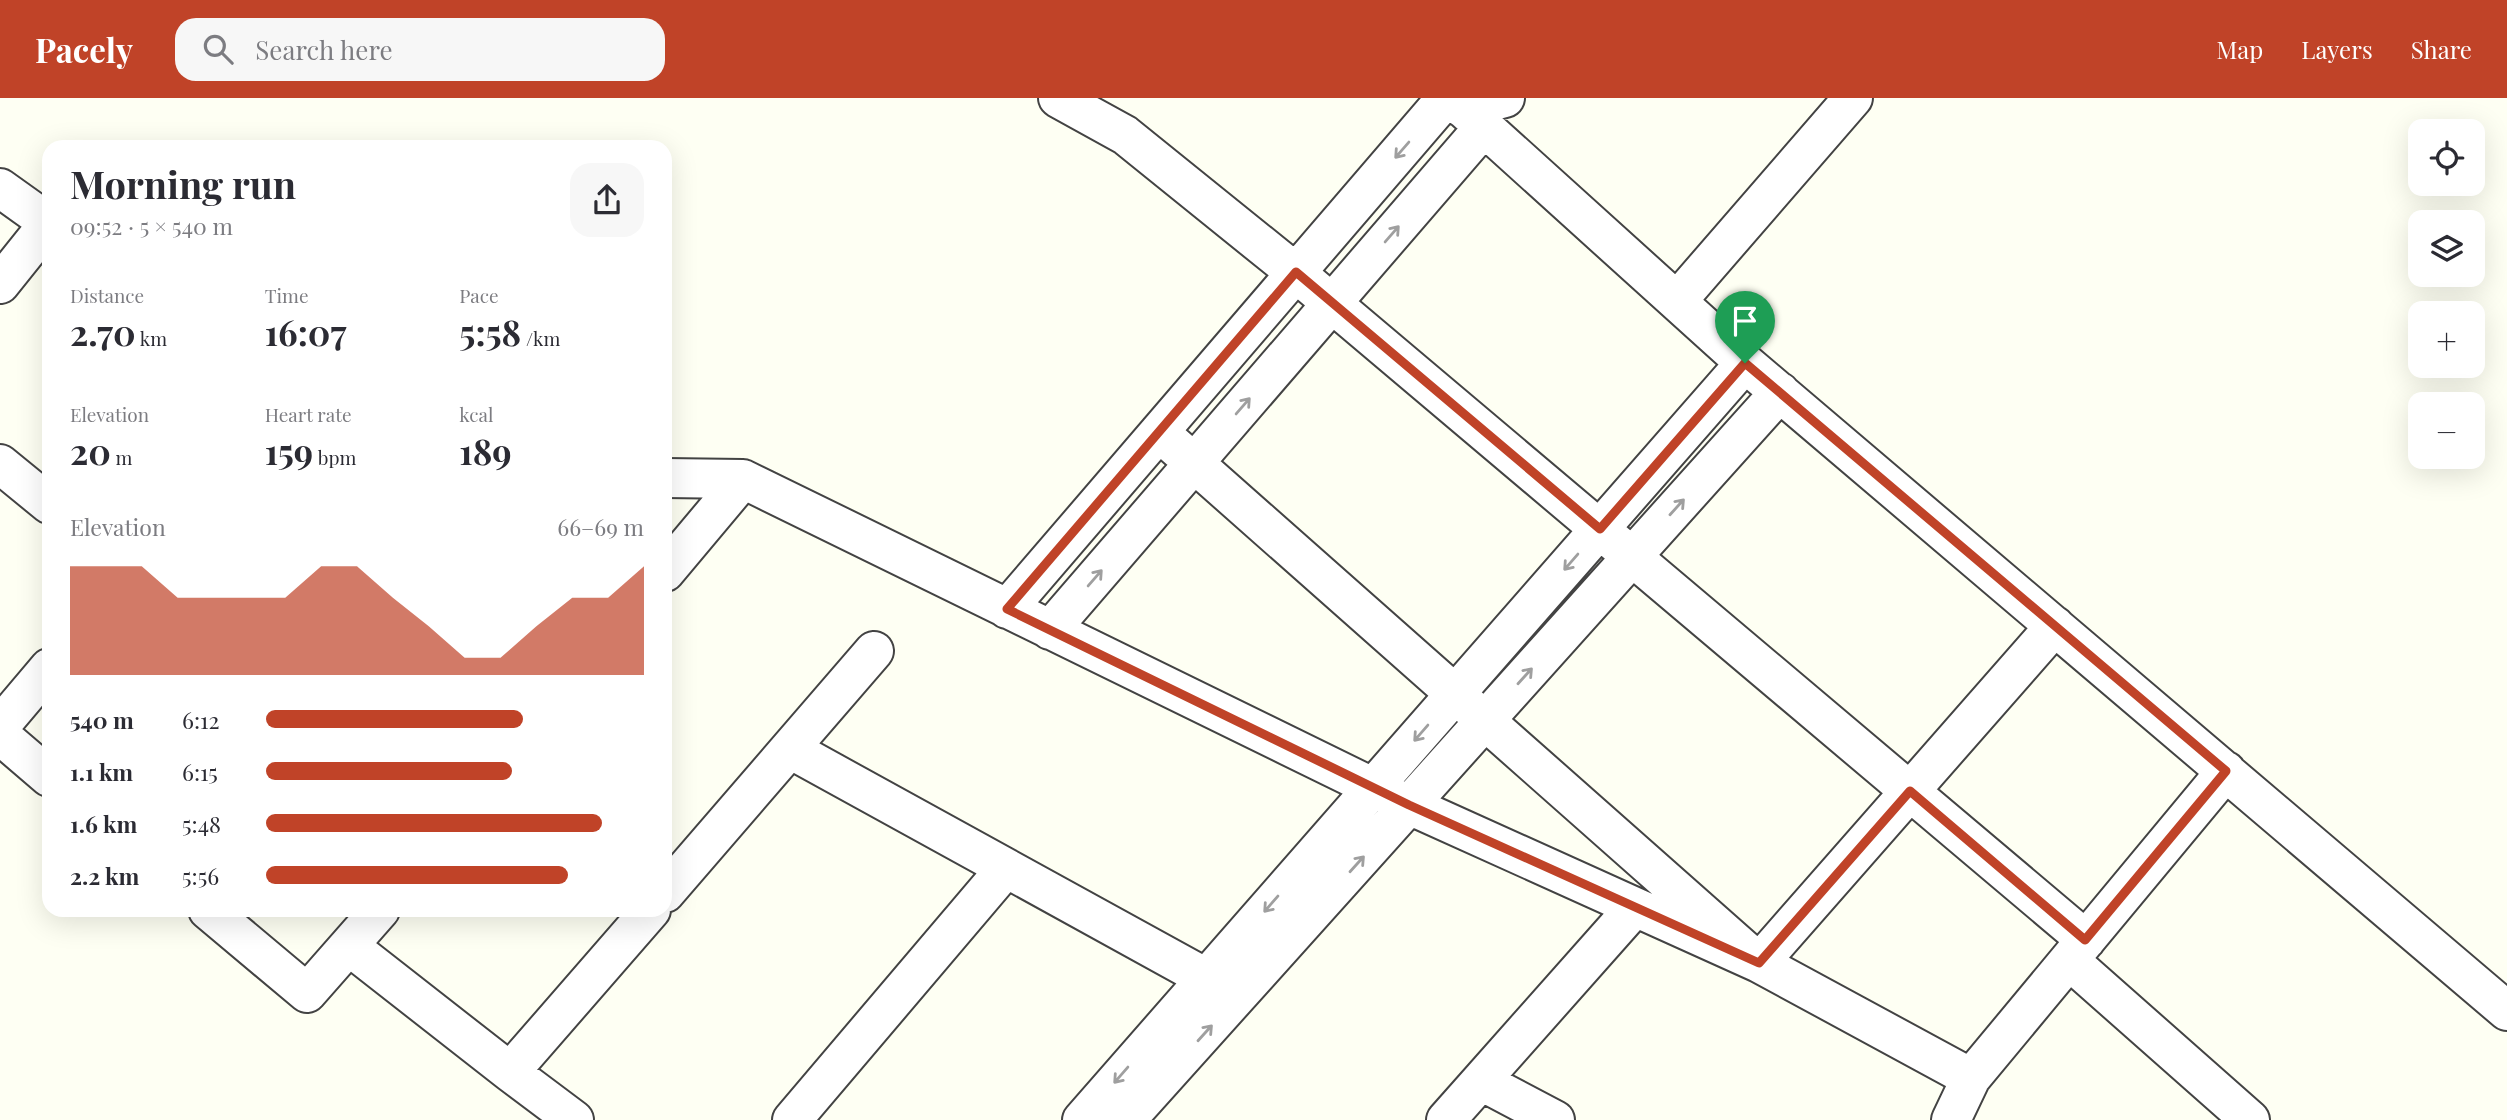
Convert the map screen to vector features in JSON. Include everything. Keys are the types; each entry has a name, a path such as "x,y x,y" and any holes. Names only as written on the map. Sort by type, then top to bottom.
{"street":[{"path":"1058,98 1125,135 1296,272 1910,791 2250,1120"},
{"path":"1677,302 1853,98"},
{"path":"1007,609 1296,272 1469,106"},
{"path":"1469,106 1745,363 2507,1011"},
{"path":"1050,630 1332,303 1469,106"},
{"path":"0,188 42,218"},
{"path":"0,284 42,232"},
{"path":"1126,1120 1373,788 1745,363"},
{"path":"1082,1120 1409,805 1780,392"},
{"path":"1159,432 1759,963"},
{"path":"0,464 42,498"},
{"path":"672,478 743,479 1373,788 1759,963 1971,1077"},
{"path":"672,564 743,479"},
{"path":"1759,963 2055,626"},
{"path":"672,885 874,651"},
{"path":"0,726 42,676"},
{"path":"0,736 42,770"},
{"path":"790,749 1221,989"},
{"path":"1951,1120 1971,1077 2226,771"},
{"path":"792,1120 1006,868"},
{"path":"1446,1120 1635,906"},
{"path":"216,917 307,993 374,917"},
{"path":"510,1072 645,917"},
{"path":"349,946 574,1120"},
{"path":"1481,1081 1555,1120"}],"route":[{"path":"1296,272 1600,529 1745,363 2226,771 2085,940 1910,791 1759,963 1409,805 1007,609 1296,272"}]}
